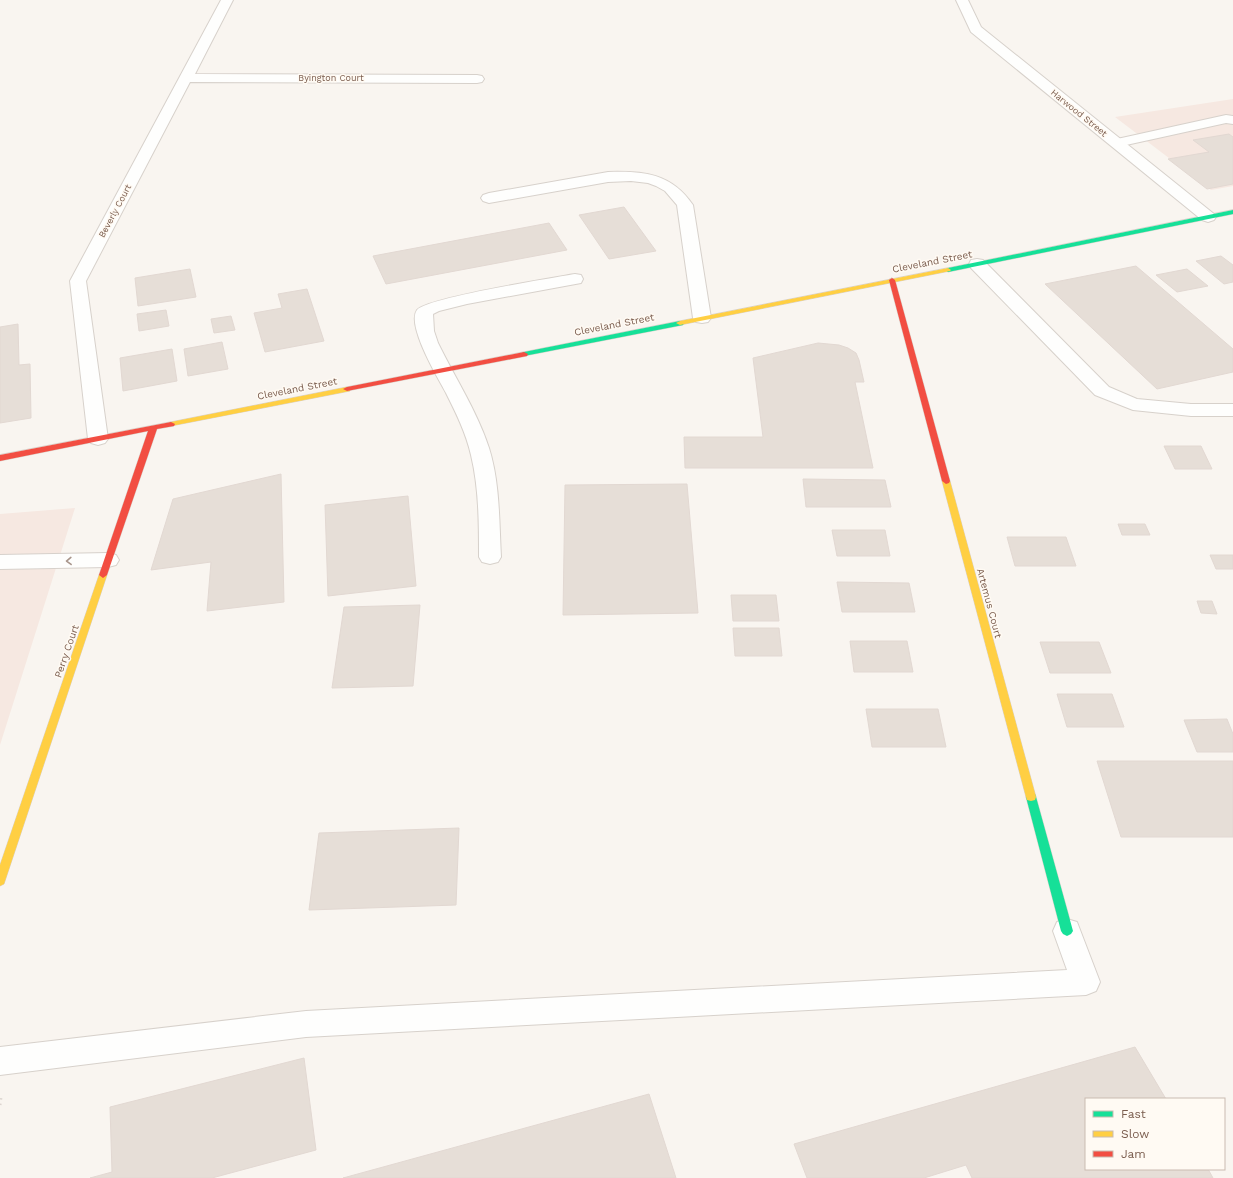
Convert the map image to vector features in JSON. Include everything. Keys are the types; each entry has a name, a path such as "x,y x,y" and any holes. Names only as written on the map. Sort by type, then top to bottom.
{"main road":[{"name":"Cleveland Street","path":"0,458 1233,212"},
{"name":"Artemus Court","path":"892,280 1067,931"},
{"name":"Perry Court","path":"0,881 153,428"}],"street":[{"name":"Beverly Court","path":"98,439 78,280 227,0"},
{"name":"Harwood Street","path":"962,0 976,29 1208,217"},
{"name":"Byington Court","path":"185,78 477,79"},
{"path":"1117,143 1226,119 1233,120"},
{"path":"489,198 608,177 644,177 668,186 678,194 685,206 702,318"},
{"path":"977,264 1102,391 1133,404 1191,410 1233,410"},
{"path":"490,557 488,496 483,461 468,418 442,370 424,328 422,319 424,312 433,307 467,299 575,279"},
{"path":"0,562 108,560"},
{"path":"0,1061 306,1024 1086,982 1067,931"}],"shaded area":[{"path":"1233,99 1233,186 1211,190 1115,117"},
{"path":"75,508 0,745 0,514"}],"building":[{"path":"1229,134 1233,137 1233,184 1207,189 1168,159 1209,152 1193,140"},
{"path":"624,207 656,251 609,259 579,215"},
{"path":"549,223 567,250 386,284 373,256"},
{"path":"1221,256 1233,265 1233,282 1224,284 1196,261"},
{"path":"1136,266 1233,349 1233,372 1157,389 1045,284"},
{"path":"190,269 196,297 138,306 135,278"},
{"path":"1187,269 1208,286 1177,292 1156,275"},
{"path":"307,289 324,341 265,352 254,313 282,308 278,294"},
{"path":"166,310 169,326 139,331 137,314"},
{"path":"231,316 235,330 214,333 211,319"},
{"path":"18,324 19,365 30,364 31,418 0,423 0,327"},
{"path":"222,342 228,369 188,376 184,349"},
{"path":"818,343 839,345 856,353 864,382 855,382 873,468 685,468 684,437 763,437 753,358"},
{"path":"172,349 177,381 123,391 120,358"},
{"path":"1164,446 1201,446 1212,469 1175,469"},
{"path":"281,474 284,602 207,611 211,562 151,570 173,499"},
{"path":"803,479 885,480 891,507 806,507"},
{"path":"687,484 698,613 563,615 565,485"},
{"path":"408,496 416,586 328,596 325,505"},
{"path":"1118,524 1145,524 1150,535 1122,535"},
{"path":"832,530 885,530 890,556 837,556"},
{"path":"1007,537 1066,537 1076,566 1015,566"},
{"path":"1210,555 1233,555 1233,569 1216,569"},
{"path":"837,582 909,583 915,612 842,612"},
{"path":"731,595 776,595 779,621 733,621"},
{"path":"1197,601 1212,601 1217,614 1201,613"},
{"path":"420,605 413,686 332,688 344,607"},
{"path":"733,628 779,628 782,656 735,656"},
{"path":"850,641 907,641 913,672 854,672"},
{"path":"1040,642 1099,642 1111,673 1050,673"},
{"path":"1057,694 1112,694 1124,727 1067,727"},
{"path":"866,709 938,709 946,747 872,747"},
{"path":"1227,719 1233,734 1233,752 1197,752 1184,720"},
{"path":"1097,761 1233,761 1233,837 1121,837"},
{"path":"459,828 456,905 309,910 319,833"},
{"path":"1135,1047 1165,1098 1085,1098 1085,1170 1209,1170 1213,1178 972,1178 966,1165 924,1178 807,1178 794,1144"},
{"path":"304,1058 316,1150 212,1178 90,1178 112,1172 110,1107"},
{"path":"649,1094 676,1178 343,1178"}],"traffic: fast":[{"path":"948,270 1233,212"},
{"path":"524,354 680,323"},
{"path":"1031,797 1067,931"}],"traffic: slow":[{"path":"680,323 948,270"},
{"path":"171,424 347,389"},
{"path":"946,481 1031,797"},
{"path":"0,881 103,575"}],"traffic: jam":[{"path":"892,280 946,481"},
{"path":"347,389 524,354"},
{"path":"0,458 171,424"},
{"path":"103,575 153,428"}]}
